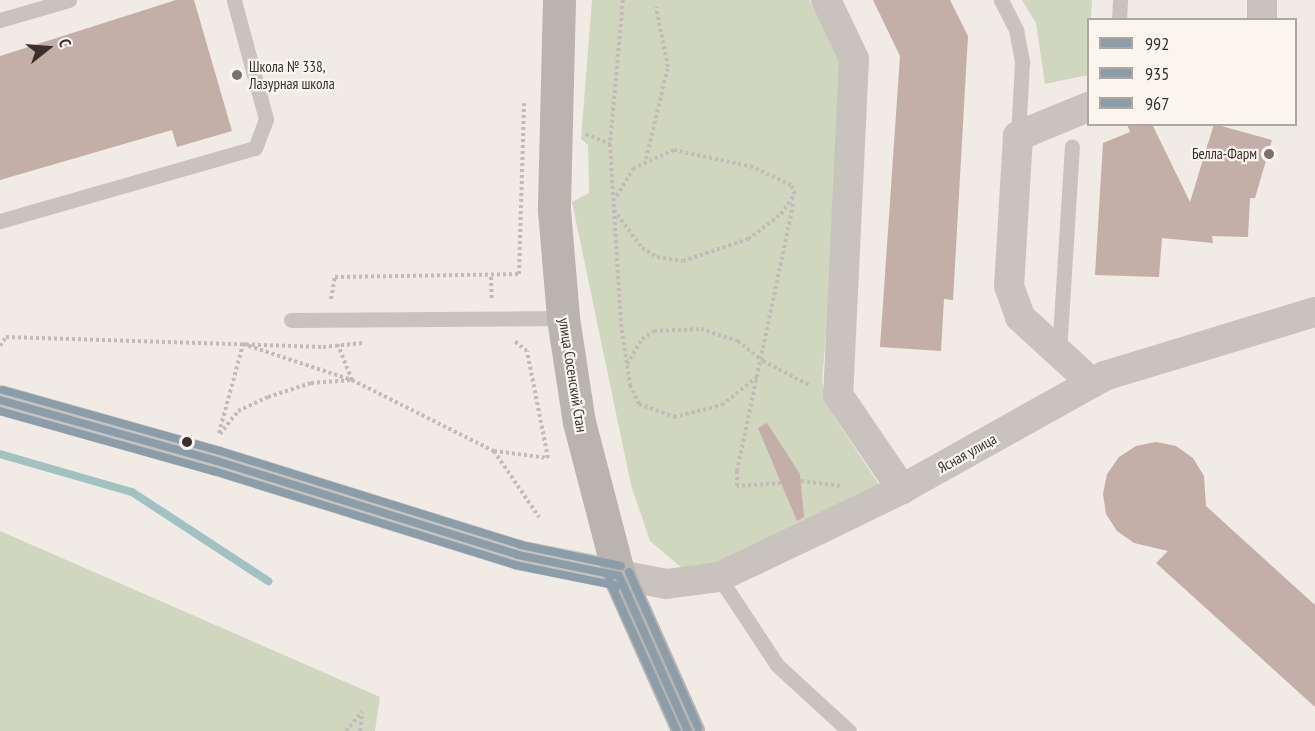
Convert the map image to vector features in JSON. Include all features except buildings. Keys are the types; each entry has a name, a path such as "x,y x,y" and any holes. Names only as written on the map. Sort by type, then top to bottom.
{"street":[{"name":"улица Сосенский Стан","path":"559,0 553,172 563,318 579,422 620,576 688,731"},
{"path":"826,0 854,59 838,395 902,489"},
{"path":"1262,0 1262,18"},
{"path":"1087,108 1018,136 1011,302 1020,317 1092,382"},
{"name":"Ясная улица","path":"0,400 217,461 518,555 666,584 719,577 902,489 1092,382 1315,312"}],"lane":[{"path":"0,20 69,0"},
{"path":"0,221 255,148 266,119 234,0"},
{"path":"1001,0 1016,30 1022,62 1018,136"},
{"path":"1119,18 1120,0"},
{"path":"1059,352 1072,146"},
{"path":"291,320 563,318"},
{"path":"719,577 777,665 849,731"}],"path":[{"path":"623,0 610,144 626,366 639,404 675,417 722,405 757,377"},
{"path":"646,159 668,67 656,7"},
{"path":"327,321 335,277 519,274 524,94"},
{"path":"613,203 626,177 646,159 674,150 713,155 776,177 791,185 795,194 763,361 739,450 737,486 781,483"},
{"path":"614,209 642,248 657,257 684,261 748,239 782,214 795,194"},
{"path":"626,366 646,335 674,328 727,336 752,349 763,361 817,389"},
{"path":"243,344 352,380 494,450 548,458 527,351 503,336"},
{"path":"0,346 6,337 243,344 371,343"},
{"path":"243,344 218,437 238,411 268,397 311,383 352,380"},
{"path":"338,345 352,380"},
{"path":"494,450 539,517"},
{"path":"346,731 362,712 360,731"}],"green space":[{"path":"592,0 809,0 847,76 822,382 833,415 884,492 705,571 683,569 650,541 631,485 572,202 589,193 588,145 581,139"},
{"path":"1022,0 1092,0 1091,18 1087,18 1087,75 1045,84 1036,23"},
{"path":"0,531 380,697 375,731 0,731"}],"waterway":[{"path":"0,454 132,492 268,581"}],"transit line":[{"name":"967","path":"3,390 220,451 521,545 621,566"},
{"name":"992","path":"0,400 217,461 518,555 619,576"},
{"name":"935","path":"0,411 214,471 515,565 617,586"},
{"name":"967","path":"629,572 698,727"},
{"name":"992","path":"619,576 688,731"},
{"name":"935","path":"609,580 677,731"}],"place":[{"name":"Школа № 338, Лазурная школа","path":"237,75"},
{"name":"Белла-Фарм","path":"1269,154"}]}
